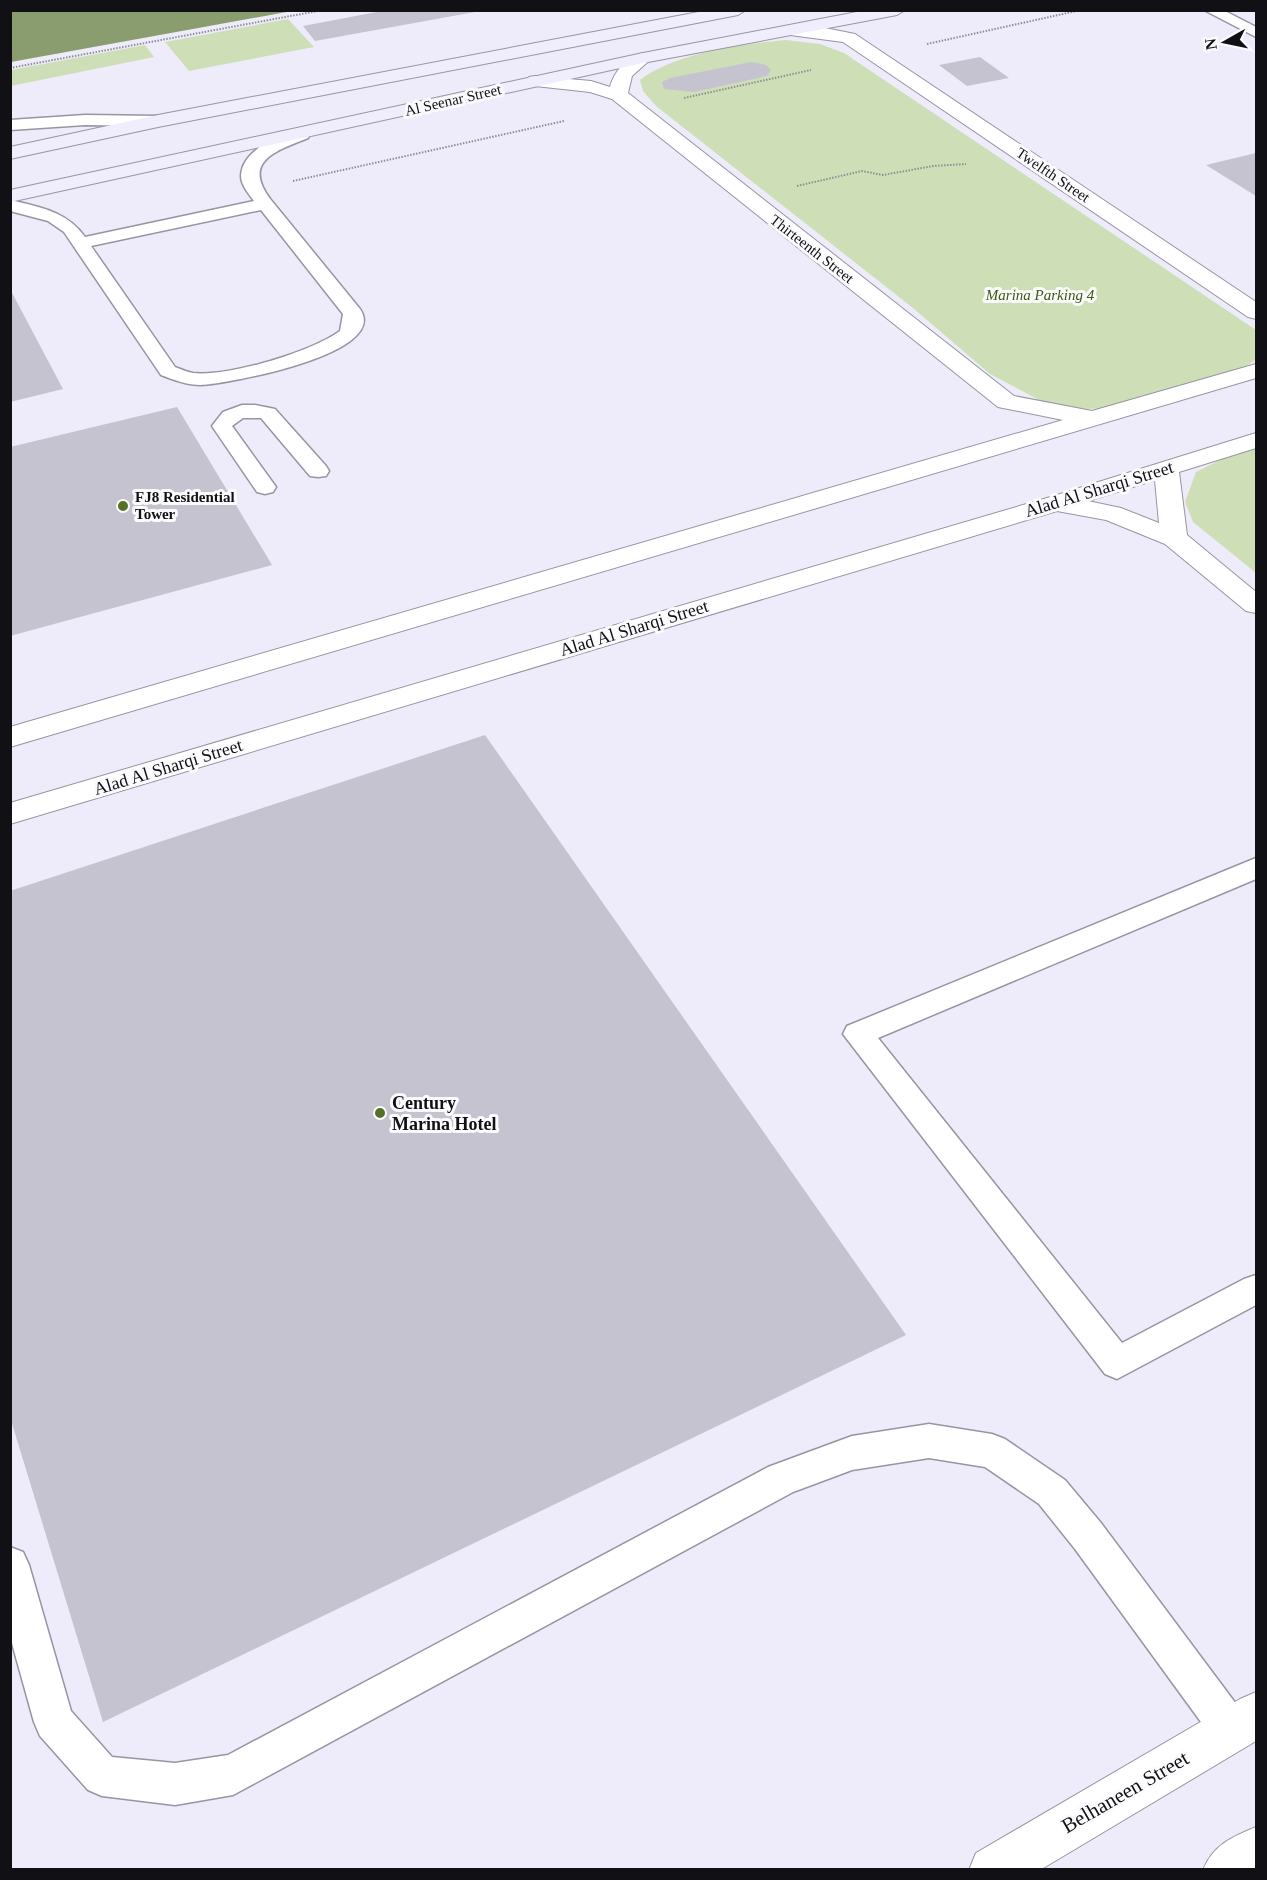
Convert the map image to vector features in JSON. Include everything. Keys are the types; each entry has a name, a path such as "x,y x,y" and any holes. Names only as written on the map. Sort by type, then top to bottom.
{"street":[{"name":"Al Seenar Street","path":"10,153 158,121 738,10"},
{"name":"Al Seenar Street","path":"10,196 643,58 796,31 848,29 897,10"},
{"name":"Twelfth Street","path":"848,29 873,54 1257,312"},
{"path":"626,100 618,82 623,73 643,58"},
{"name":"Thirteenth Street","path":"535,81 583,86 626,100 1006,402 1097,418"},
{"path":"10,737 1257,371"},
{"path":"1006,402 1010,422 1006,445"},
{"name":"Alad Al Sharqi Street","path":"10,814 1056,503 1257,440"},
{"path":"1166,468 1174,538"},
{"path":"1056,503 1112,513 1174,538 1257,605"},
{"name":"Belhaneen Street","path":"993,1869 1244,1722"},
{"path":"1227,1869 1257,1851"}],"lane":[{"path":"1212,10 1257,33"},
{"path":"10,124 85,120 158,121"},
{"path":"10,205 54,217 70,228 168,371 182,377 200,379 217,377 316,353 334,345 346,335 353,324 353,314 260,197 249,174 255,160 272,148 302,134"},
{"path":"81,243 260,197"},
{"path":"217,377 247,411"},
{"path":"266,487 222,426 226,419 234,414 247,411 268,413 318,471"},
{"path":"1257,868 858,1034 1117,1364 1257,1289"},
{"path":"10,1565 54,1722 102,1776 175,1784 233,1775 781,1479 852,1453 929,1441 992,1451 1052,1492 1244,1722"}],"path":[{"path":"10,68 323,10"},
{"path":"260,197 626,100 736,88 873,54 1081,10"},
{"path":"746,197 862,171 883,175 933,166 966,164"}],"green space":[{"path":"288,19 314,47 189,71 165,42"},
{"name":"Marina Parking 4","path":"786,40 820,44 844,53 1256,330 1256,359 1241,370 1112,408 1086,409 1041,401 990,374 913,308 656,106 643,91 640,80 671,63 730,47"},
{"path":"145,45 154,57 11,86 11,70"},
{"path":"1256,446 1256,573 1193,522 1185,502 1196,472 1234,453"}],"shaded area":[{"path":"11,10 292,10 292,11 11,62"}],"building":[{"path":"387,10 475,10 475,12 315,41 303,26"},
{"path":"980,57 1009,78 967,86 939,65"},
{"path":"751,62 766,65 771,70 767,76 694,92 664,89 662,82 670,78"},
{"path":"1256,153 1256,196 1206,165"},
{"path":"10,289 63,389 10,402"},
{"name":"FJ8 Residential Tower","path":"177,407 272,565 10,636 10,447"},
{"name":"Century Marina Hotel","path":"485,735 906,1335 103,1722 10,1417 10,891"}],"place":[{"name":"FJ8 Residential Tower","path":"123,506"},
{"name":"Century Marina Hotel","path":"380,1113"}]}
